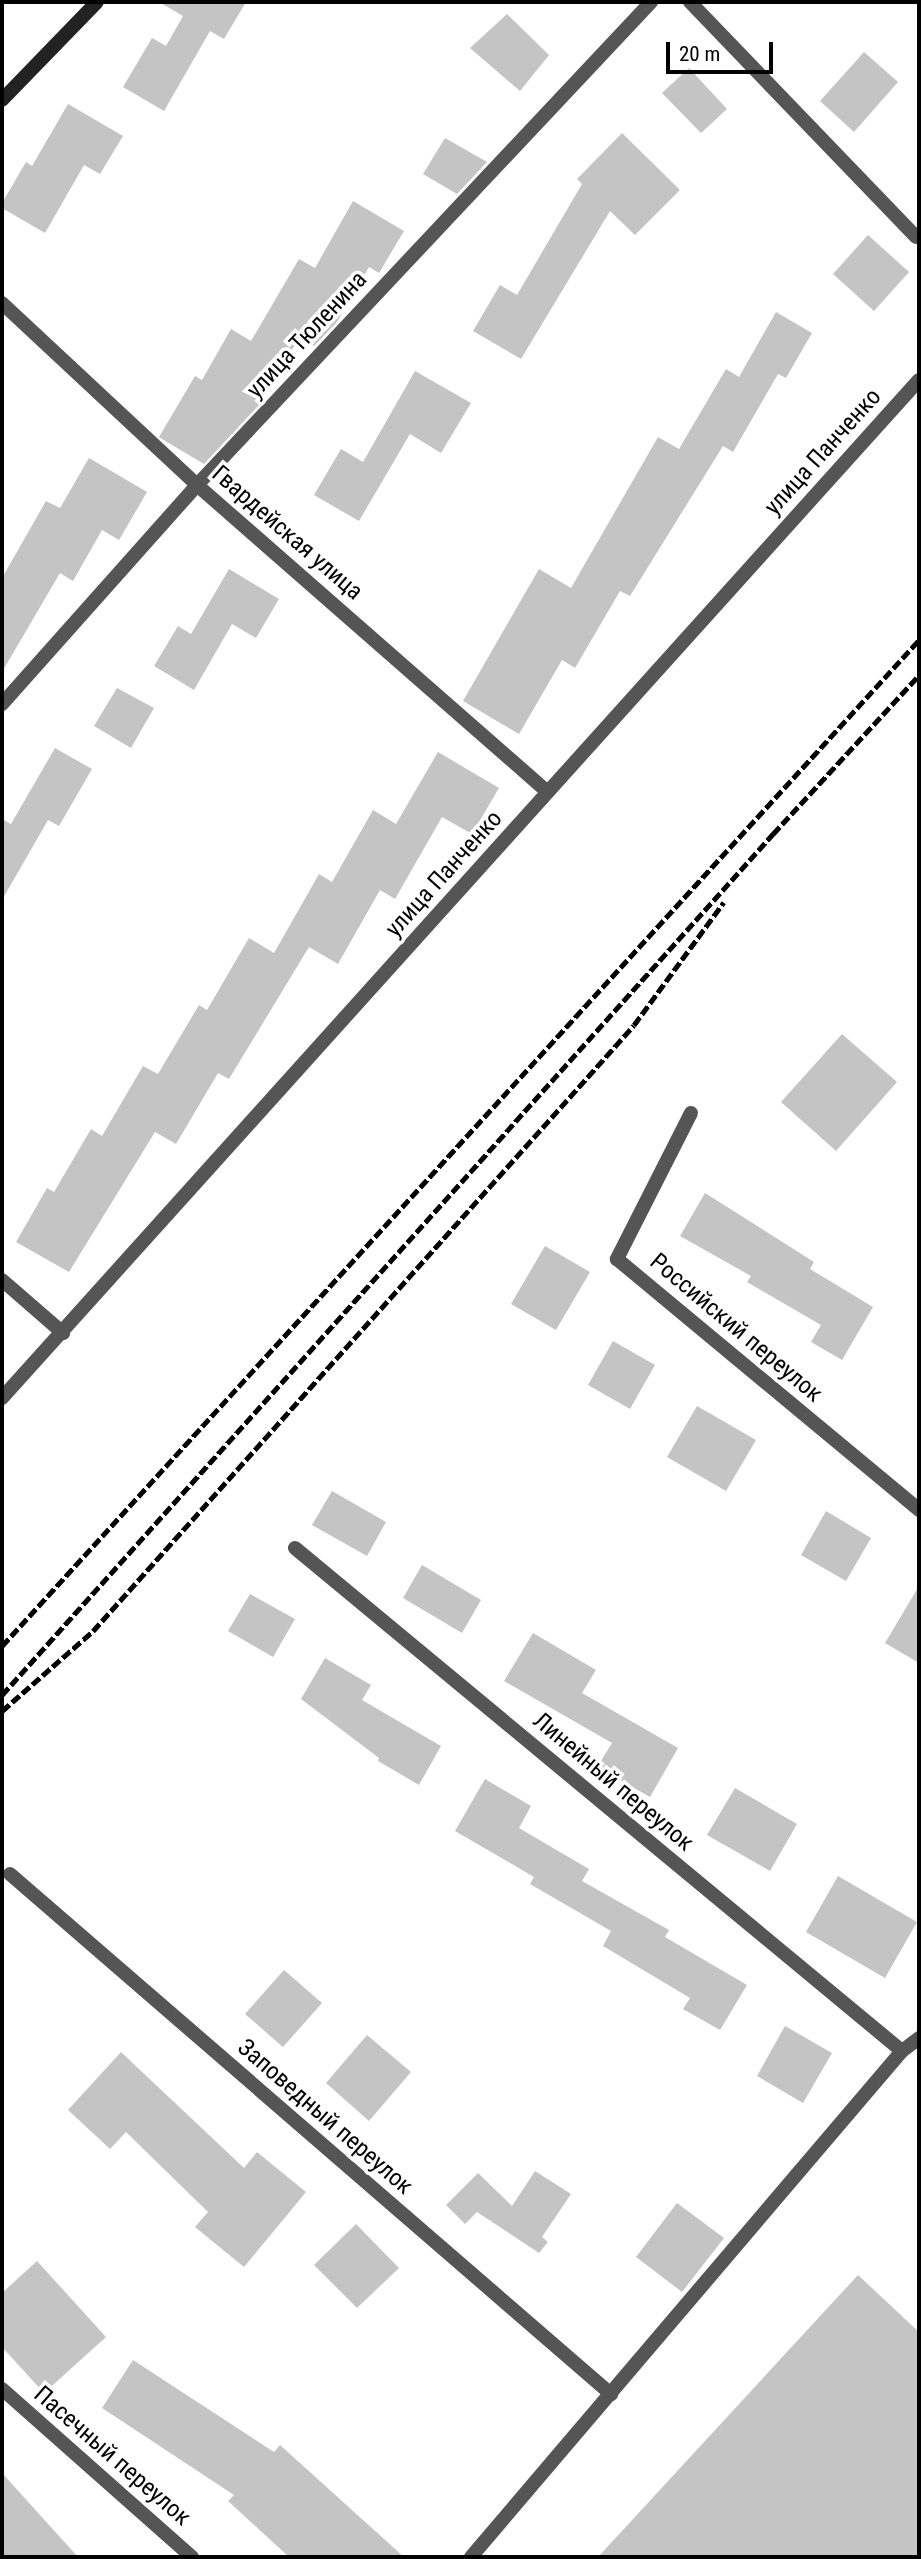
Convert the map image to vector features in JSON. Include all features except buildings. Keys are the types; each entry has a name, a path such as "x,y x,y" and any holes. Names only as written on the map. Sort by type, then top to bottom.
{"street":[{"path":"2,100 97,2"},
{"name":"улица Тюленина","path":"2,704 197,485 651,2"},
{"path":"690,2 916,237"},
{"name":"Гвардейская улица","path":"2,303 197,485 548,792"},
{"name":"улица Панченко","path":"2,1398 919,380"},
{"name":"Российский переулок","path":"691,1113 617,1259 919,1510"},
{"path":"2,1280 63,1333"},
{"name":"Линейный переулок","path":"295,1548 902,2051"},
{"name":"Заповедный переулок","path":"10,1874 611,2394"},
{"path":"471,2557 902,2051 919,2038"},
{"name":"Пасечный переулок","path":"2,2389 192,2557"}],"railway":[{"path":"2,1646 919,640"},
{"path":"2,1695 773,834 919,675"},
{"path":"2,1711 93,1631 634,1025 724,902"}]}
